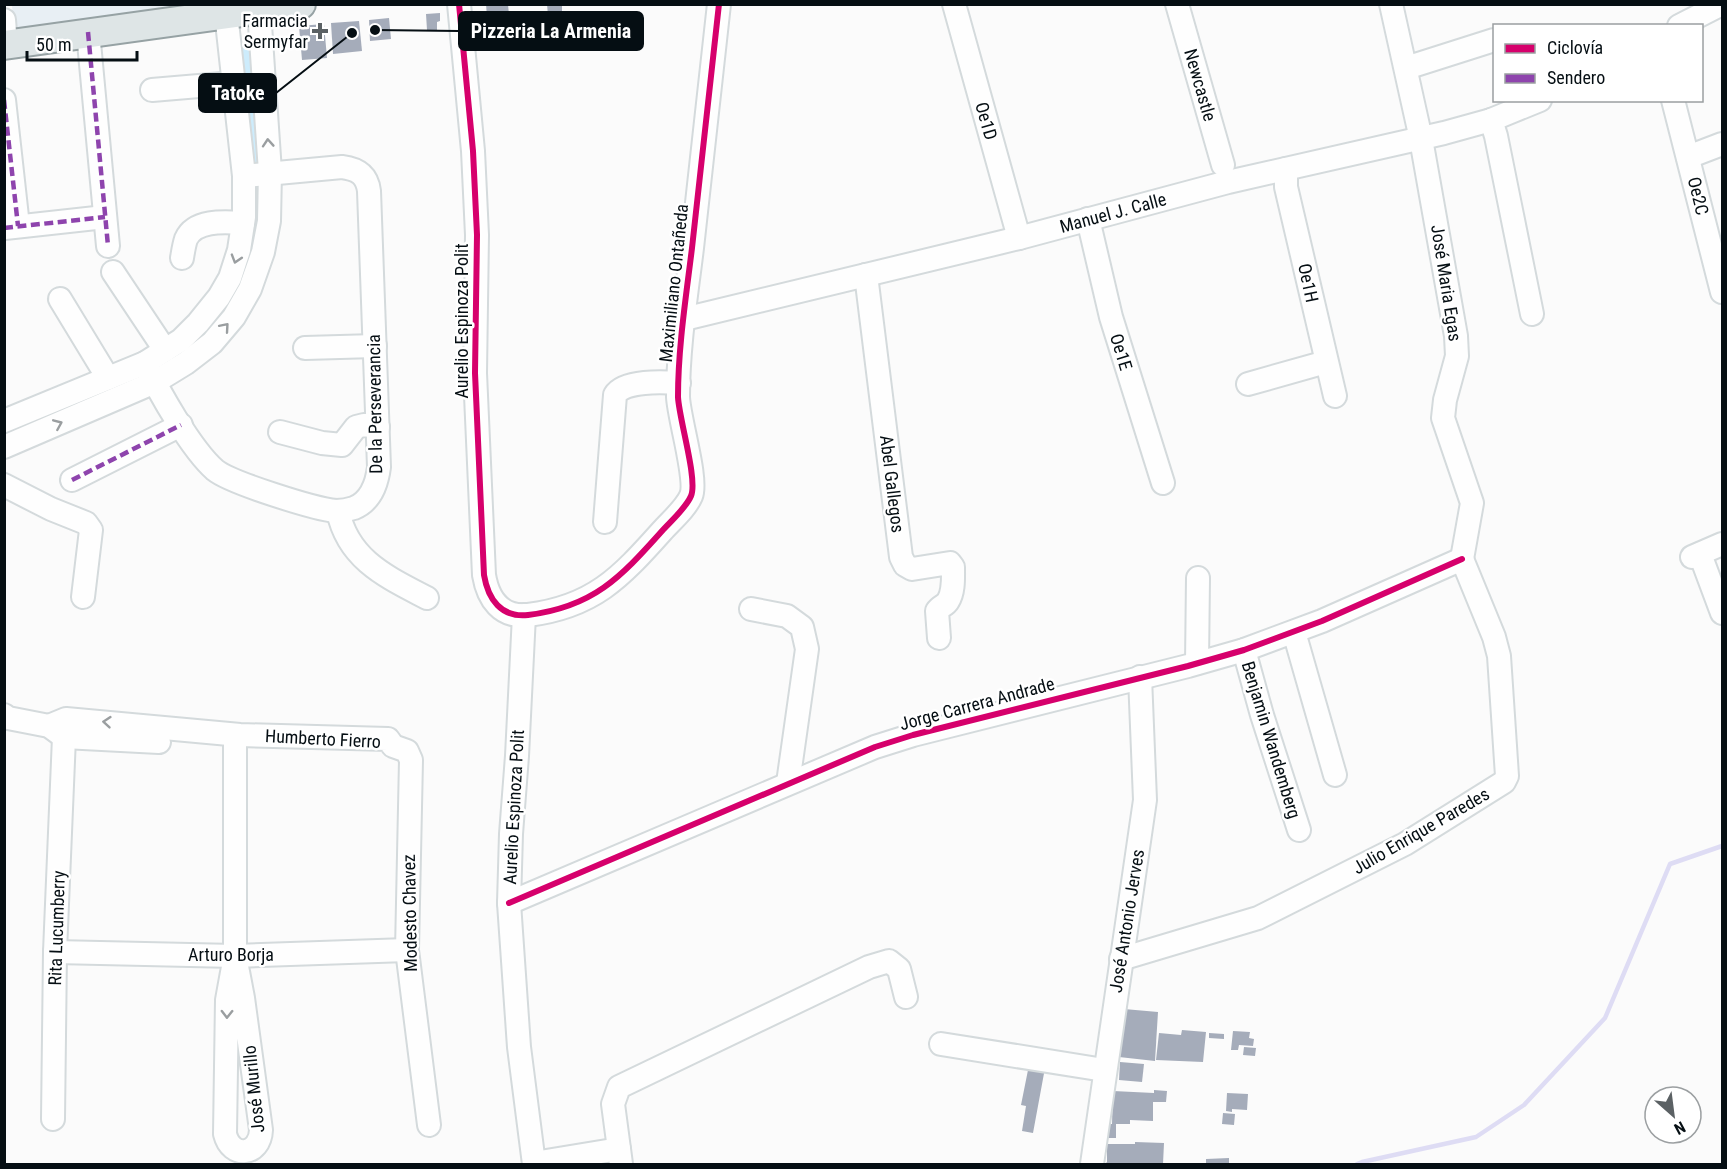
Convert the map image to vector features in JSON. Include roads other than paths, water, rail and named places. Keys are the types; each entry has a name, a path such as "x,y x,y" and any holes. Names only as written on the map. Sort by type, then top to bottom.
{"main road":[{"path":"5,37 88,32 301,4"}],"street":[{"name":"Aurelio Espinoza Polit","path":"459,4 473,151 477,235 475,382 484,574 491,598 501,610 524,615 509,903 519,1047 534,1164"},
{"name":"Maximiliano Ontañeda","path":"524,615 565,608 598,592 620,575 647,548 689,500 692,491 680,407 679,383 719,4"},
{"name":"Oe1D","path":"954,4 1019,238"},
{"name":"Newcastle","path":"1177,4 1223,165"},
{"name":"José Maria Egas","path":"1391,4 1421,139 1457,346 1456,362 1445,400 1443,418 1472,503 1462,559"},
{"path":"1683,24 1722,4"},
{"path":"4,421 108,378 150,372 186,363 212,342 234,317 250,289 263,252 269,221 270,172 259,10"},
{"path":"4,447 150,372 165,350 181,340 198,323 219,297 230,278 239,250 243,223 244,176 226,13"},
{"path":"88,32 108,246"},
{"path":"1406,68 1493,40"},
{"path":"152,90 234,82"},
{"path":"4,100 11,227 105,218"},
{"name":"Manuel J. Calle","path":"684,319 1019,238 1286,170 1421,139 1491,120 1535,102"},
{"name":"Oe2C","path":"1674,102 1722,292"},
{"path":"1491,120 1532,314"},
{"path":"1688,157 1722,144"},
{"name":"De la Perseverancia","path":"244,176 342,167 354,169 365,177 369,191 379,467 374,488 359,505 338,511"},
{"name":"Oe1H","path":"1286,170 1286,187 1335,396"},
{"name":"Oe1E","path":"1088,219 1111,317 1163,483"},
{"path":"182,258 187,237 197,228 205,224 243,223"},
{"path":"113,272 165,350"},
{"name":"Abel Gallegos","path":"866,274 901,557 905,565 912,569 944,563 950,563 953,567 951,595 947,603 939,607 937,611 939,638"},
{"path":"60,299 108,378"},
{"path":"305,348 375,346"},
{"path":"1248,384 1326,362"},
{"path":"150,372 199,452 221,474 249,486 338,511 340,521 353,547 366,562 380,573 427,597"},
{"path":"605,522 615,395 619,388 625,386 662,381 679,383"},
{"path":"72,480 182,425"},
{"path":"280,432 342,445 356,427 364,425 378,428"},
{"path":"4,485 51,509 86,523 91,530 83,597"},
{"path":"1722,544 1696,555 1722,613"},
{"name":"Jorge Carrera Andrade","path":"509,903 853,755 913,735 1244,650 1294,632 1462,559"},
{"name":"Julio Enrique Paredes","path":"1121,959 1258,918 1405,844 1504,782 1507,776 1499,656 1494,637 1462,559"},
{"path":"1197,663 1198,578"},
{"path":"751,609 787,616 802,627 807,649 788,783"},
{"path":"1294,632 1335,775"},
{"name":"Benjamin Wandemberg","path":"1244,650 1299,830"},
{"name":"José Antonio Jerves","path":"1092,1164 1145,800 1140,677"},
{"name":"Humberto Fierro","path":"6,717 56,732 236,740 386,750 393,746"},
{"name":"Rita Lucumberry","path":"53,1119 56,732"},
{"name":"José Murillo","path":"235,956 261,1130 258,1144 245,1151 231,1147 225,1134 227,1000 235,956 236,740"},
{"name":"Modesto Chavez","path":"393,746 407,751 411,760 407,950 429,1125"},
{"name":"Arturo Borja","path":"55,952 235,956 407,950"},
{"path":"534,1164 620,1156 613,1104 619,1087 869,967 889,961 899,969 906,997"},
{"path":"941,1044 1104,1070"}],"waterway":[{"path":"1357,1164 1476,1137 1524,1105 1605,1018 1670,864 1722,846"}],"place":[{"name":"Pizzeria La Armenia","path":"375,30"},
{"name":"Farmacia Sermyfar","path":"320,31"},
{"name":"Tatoke","path":"352,33"}]}
